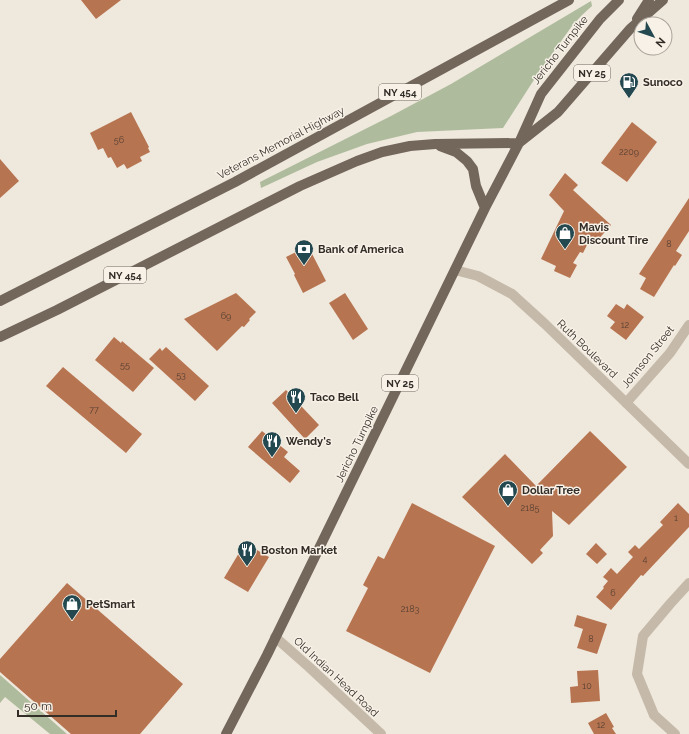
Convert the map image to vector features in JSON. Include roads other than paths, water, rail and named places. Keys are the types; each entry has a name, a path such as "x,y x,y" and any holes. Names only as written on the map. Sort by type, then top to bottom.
{"main road":[{"name":"Jericho Turnpike","path":"226,734 276,637 485,208 519,143 541,94 600,19 619,0"},
{"path":"630,29 649,0"},
{"name":"Jericho Turnpike","path":"519,143 558,112 630,29 663,0"},
{"name":"Veterans Memorial Highway","path":"0,302 228,186 568,1"},
{"name":"NY 454","path":"0,337 57,310 300,186 356,161 382,152 410,146 436,144 519,143"},
{"path":"436,144 456,152 467,161 473,169 476,186 485,208"}],"street":[{"name":"Ruth Boulevard","path":"455,270 478,276 512,294 545,324 689,464"},
{"name":"Johnson Street","path":"626,403 670,353 689,324"},
{"path":"675,734 654,714 637,674 643,636 689,583"},
{"name":"Old Indian Head Road","path":"276,637 381,734"}],"place":[{"name":"Sunoco","path":"629,99"},
{"name":"Mavis Discount Tire","path":"565,250"},
{"name":"Bank of America","path":"304,266"},
{"name":"Taco Bell","path":"296,414"},
{"name":"Wendy's","path":"272,458"},
{"name":"Dollar Tree","path":"508,507"},
{"name":"Boston Market","path":"247,567"},
{"name":"PetSmart","path":"72,621"}]}
